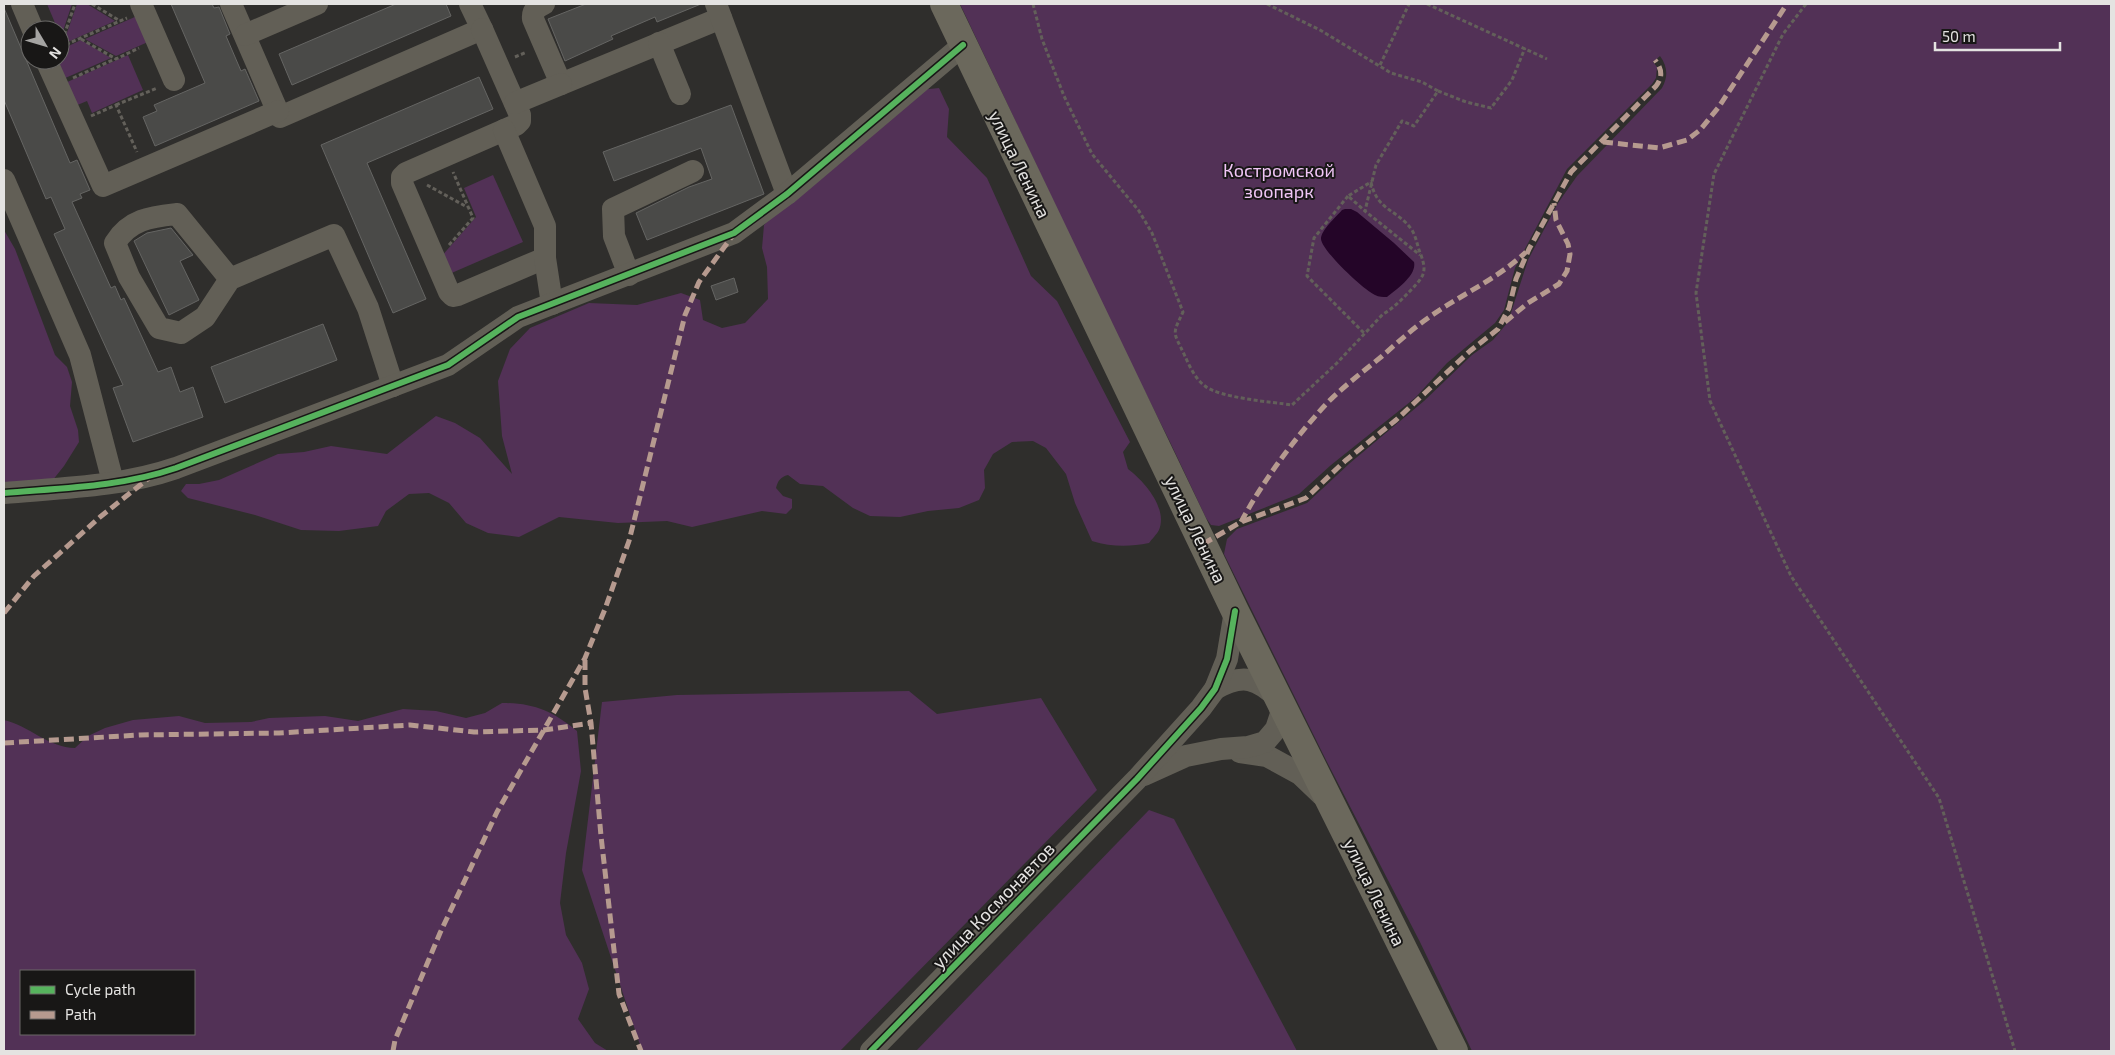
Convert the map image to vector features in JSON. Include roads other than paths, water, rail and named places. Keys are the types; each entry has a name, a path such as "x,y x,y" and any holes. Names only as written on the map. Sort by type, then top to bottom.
{"main road":[{"name":"улица Ленина","path":"944,4 1235,611 1454,1051"}],"street":[{"path":"22,4 29,20"},
{"path":"231,4 280,117 482,29"},
{"path":"245,35 317,4"},
{"path":"470,4 520,115 520,120 516,125 406,173 402,177 402,183 449,292 453,296 545,258"},
{"path":"544,4 535,9 532,14 561,84"},
{"path":"142,7 174,80"},
{"path":"515,104 660,43 719,11 787,194"},
{"path":"660,43 680,94"},
{"path":"4,493 151,477 448,365 518,317 734,233 787,194 963,45"},
{"path":"50,70 103,186 278,111"},
{"path":"504,130 545,226 545,258 552,304"},
{"path":"629,275 614,236 613,209 693,171"},
{"path":"4,180 80,355 113,482"},
{"path":"230,279 177,214 149,217 123,230 115,243 129,277 159,328 181,334 205,317 230,279 334,236 368,308 393,386"},
{"name":"улица Космонавтов","path":"870,1051 1137,779 1201,708 1215,688 1227,659 1235,611"},
{"path":"1137,779 1186,756 1221,749 1248,747 1264,742 1276,729 1280,714 1279,699 1263,684 1246,679 1229,681 1215,688"},
{"path":"1221,749 1267,756 1300,774 1332,806"}],"park label":[{"name":"Костромской зоопарк","path":"1279,180"}]}
